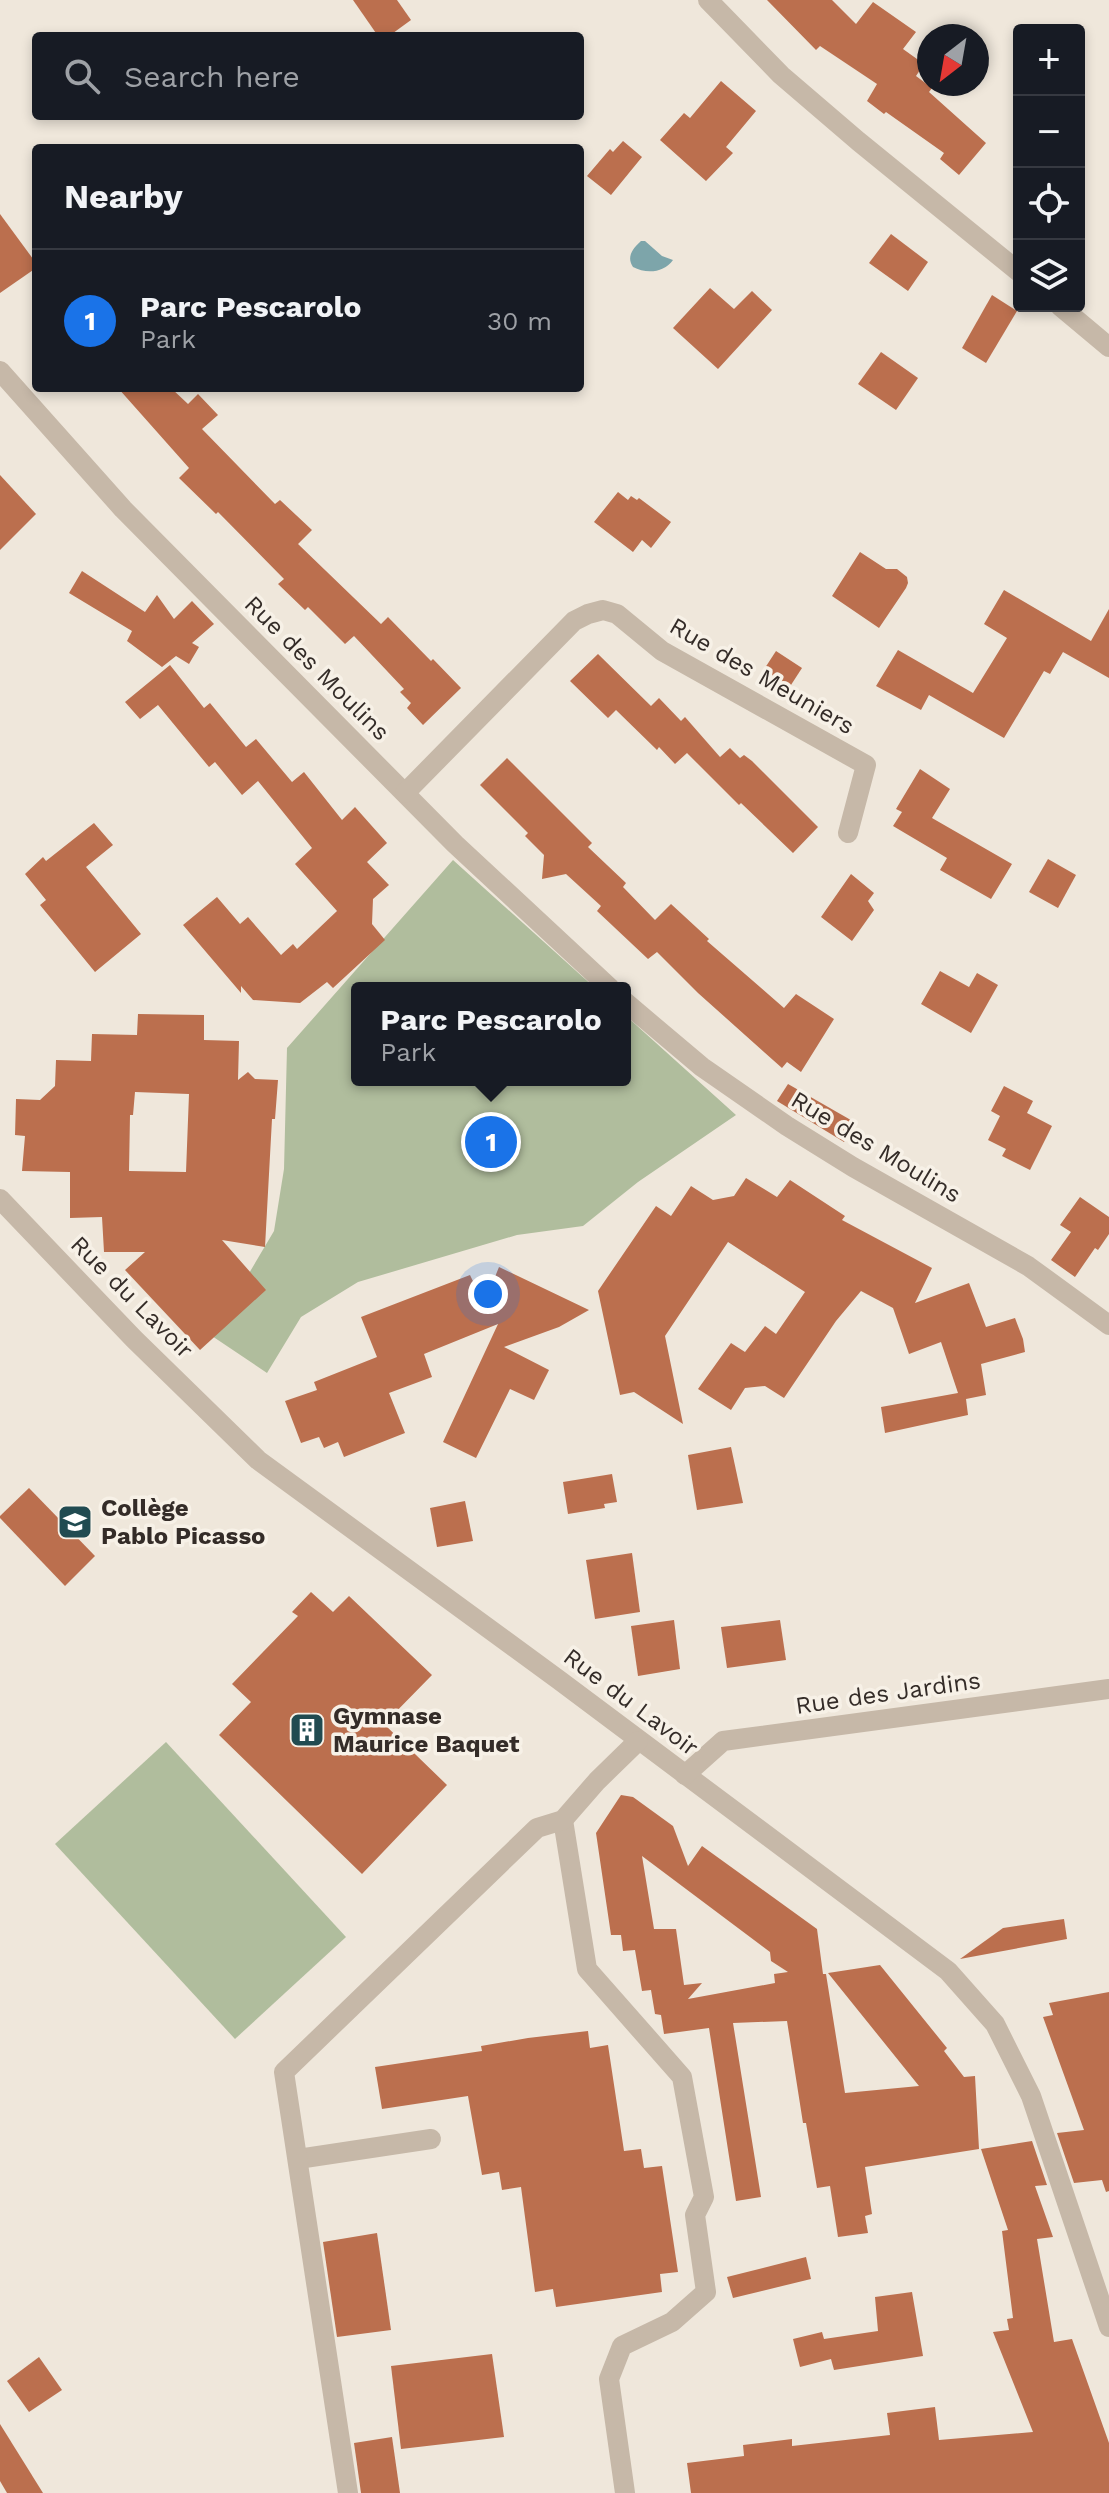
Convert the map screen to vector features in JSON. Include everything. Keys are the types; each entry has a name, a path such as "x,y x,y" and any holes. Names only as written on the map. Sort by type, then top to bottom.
{"street":[{"path":"708,0 781,75 1013,267"},
{"path":"1067,312 1109,347"},
{"name":"Rue des Moulins","path":"0,371 123,509 455,844 604,982"},
{"name":"Rue des Meuniers","path":"405,793 574,621 603,610 617,614 662,651 866,765 848,833"},
{"name":"Rue des Moulins","path":"631,1007 702,1067 787,1126 1028,1266 1109,1325"},
{"name":"Rue du Lavoir","path":"0,1199 134,1339 258,1460 948,1971 995,2024 1031,2096 1109,2327"},
{"name":"Rue des Jardins","path":"685,1775 723,1741 1109,1689"},
{"path":"348,2493 284,2072 537,1828 563,1820 638,1741"},
{"path":"563,1820 587,1969 682,2077 704,2197 695,2215 706,2292 672,2322 622,2346 609,2379 625,2493"},
{"path":"298,2159 431,2139"}],"green space":[{"path":"453,860 588,982 351,982 351,1086 631,1086 631,1020 736,1115 638,1182 583,1226 517,1235 358,1282 301,1317 267,1373 212,1336 274,1231 284,1169 287,1048"},
{"path":"166,1742 346,1937 235,2039 55,1844"}],"water":[{"path":"641,241 673,260 665,268 654,271 633,267 631,253"}],"building":[{"path":"353,0 397,0 411,20 394,32 375,32"},
{"path":"767,0 832,0 856,24 873,2 916,32 903,49 917,59 917,96 933,96 986,143 959,175 940,159 944,153 867,101 877,84 820,46 816,50"},
{"path":"721,81 756,111 726,147 733,153 706,181 660,140 684,113 690,118"},
{"path":"623,141 642,157 611,195 587,176 610,149 613,152"},
{"path":"0,214 32,258 32,271 0,293"},
{"path":"891,234 928,262 908,291 869,263"},
{"path":"710,288 734,309 752,291 772,310 718,369 673,328"},
{"path":"992,295 1016,312 986,363 962,348"},
{"path":"881,352 918,378 896,410 858,384"},
{"path":"122,392 175,392 188,404 198,394 218,415 202,429 275,504 280,500 312,530 298,544 381,624 388,617 461,688 423,725 407,708 411,703 400,692 404,689 354,636 345,644 308,607 305,610 278,584 284,579 218,512 216,514 179,478 189,468"},
{"path":"0,475 36,514 0,550"},
{"path":"618,492 628,500 631,496 637,500 639,498 671,522 651,548 642,540 633,552 594,522"},
{"path":"860,552 886,569 897,569 907,577 906,588 879,628 832,596"},
{"path":"82,571 145,612 157,595 174,619 192,601 214,624 192,643 199,647 189,664 176,656 162,667 127,641 132,631 69,593"},
{"path":"1004,590 1091,641 1109,609 1109,678 1063,652 1050,674 1044,671 1004,738 929,695 921,710 876,686 898,650 973,693 1007,638 984,624"},
{"path":"776,651 802,668 789,688 763,671"},
{"path":"598,654 651,706 659,698 681,721 685,717 720,757 730,748 740,758 744,755 752,761 818,827 793,853 687,753 675,764 616,710 608,718 570,681"},
{"path":"170,665 204,708 210,703 246,747 256,739 292,782 304,772 342,820 355,807 387,843 367,862 389,885 373,899 372,924 385,940 333,988 327,982 300,1003 253,1000 241,986 241,993 183,925 217,897 240,924 248,917 281,955 293,944 297,949 337,911 295,864 312,848 258,781 242,795 215,762 209,767 158,705 140,719 125,702"},
{"path":"507,758 592,843 588,847 626,883 623,887 655,920 671,904 709,939 707,941 784,1008 796,994 834,1019 801,1072 787,1062 782,1068 657,952 648,959 597,911 601,906 566,874 542,879 544,855 525,836 528,833 480,785"},
{"path":"920,769 950,789 932,818 1012,864 991,899 940,870 947,858 893,826 902,812 896,809"},
{"path":"94,823 113,845 86,867 141,934 95,972 40,905 46,900 25,874 43,857 46,861"},
{"path":"1048,859 1076,875 1058,908 1029,892"},
{"path":"851,874 874,893 868,901 874,910 852,941 821,917"},
{"path":"940,971 969,987 977,973 998,985 971,1033 921,1004"},
{"path":"138,1014 204,1015 204,1040 239,1041 238,1080 248,1072 255,1079 278,1080 275,1119 272,1119 265,1247 222,1240 266,1290 200,1350 125,1270 145,1252 104,1252 102,1217 70,1218 70,1172 22,1171 25,1136 15,1135 16,1099 40,1100 55,1086 56,1060 91,1061 92,1034 137,1035","holes":["135,1092 189,1094 186,1172 129,1171 130,1115 133,1115"]},
{"path":"788,1084 856,1123 844,1142 777,1101"},
{"path":"1004,1086 1033,1101 1027,1113 1052,1126 1030,1170 1002,1156 1006,1149 988,1140 1000,1116 991,1111"},
{"path":"746,1178 777,1197 790,1180 845,1216 842,1220 932,1268 915,1303 969,1283 986,1327 1015,1318 1025,1352 981,1364 986,1395 966,1399 968,1415 885,1433 881,1407 958,1393 941,1342 909,1354 893,1308 861,1291 836,1321 784,1398 765,1386 745,1388 731,1410 698,1389 731,1343 745,1352 765,1326 776,1334 805,1292 728,1242 665,1336 683,1424 634,1392 620,1395 598,1291 656,1206 671,1216 691,1186 713,1200 734,1196"},
{"path":"1080,1197 1109,1217 1109,1234 1075,1277 1051,1260 1071,1232 1060,1225"},
{"path":"499,1267 589,1310 559,1327 504,1347 549,1370 534,1400 510,1389 476,1458 443,1442 498,1324 424,1354 432,1377 389,1393 405,1433 344,1457 338,1442 324,1448 319,1437 301,1443 285,1401 317,1390 314,1382 377,1357 361,1317 470,1275 484,1304"},
{"path":"731,1447 743,1503 697,1510 688,1455"},
{"path":"612,1474 617,1502 604,1504 605,1508 568,1514 563,1482"},
{"path":"29,1488 95,1556 65,1586 0,1518"},
{"path":"465,1501 473,1541 437,1547 430,1508"},
{"path":"632,1553 640,1612 595,1619 586,1560"},
{"name":"Gymnase Maurice Baquet","path":"311,1592 333,1612 349,1596 432,1675 384,1724 447,1785 362,1874 219,1735 251,1702 232,1684 298,1616 292,1612"},
{"path":"674,1620 680,1669 638,1676 631,1626"},
{"path":"780,1620 786,1660 727,1668 721,1627"},
{"path":"621,1795 633,1797 673,1826 688,1866 702,1846 817,1929 845,2093 919,2086 828,1973 880,1965 947,2048 944,2051 964,2077 975,2076 979,2149 865,2167 872,2214 865,2216 868,2233 838,2237 830,2186 817,2188 787,2021 733,2023 761,2197 736,2201 709,2028 664,2034 661,2015 655,2014 651,1990 642,1991 635,1950 623,1951 621,1935 611,1935 596,1833","holes":["642,1856 770,1952 771,1961 788,1972 774,1974 775,1983 688,1999 702,1983 684,1985 676,1929 654,1929"]},
{"path":"1064,1919 1067,1939 960,1959 1003,1928"},
{"path":"1109,1992 1109,2191 1106,2192 1102,2180 1074,2183 1057,2133 1084,2130 1043,2017 1053,2015 1049,2003"},
{"path":"588,2031 590,2048 608,2045 624,2151 641,2149 644,2168 662,2166 678,2272 660,2274 662,2292 556,2307 553,2289 535,2292 521,2187 502,2190 499,2172 482,2175 468,2096 382,2109 375,2067 482,2051 481,2046 528,2038"},
{"path":"1032,2141 1047,2185 1035,2186 1053,2237 1037,2239 1054,2342 1072,2339 1109,2443 1109,2493 691,2493 687,2463 744,2456 743,2445 792,2439 792,2446 890,2435 887,2413 935,2407 939,2440 1033,2432 993,2332 1009,2330 1007,2319 1013,2318 1002,2231 1008,2230 981,2149"},
{"path":"377,2233 391,2330 337,2337 323,2242"},
{"path":"806,2257 811,2279 733,2298 727,2277"},
{"path":"912,2292 923,2356 834,2370 831,2359 800,2367 793,2339 822,2332 824,2339 878,2331 875,2297"},
{"path":"492,2354 504,2437 401,2449 391,2366"},
{"path":"39,2357 62,2390 29,2412 7,2381"},
{"path":"0,2424 43,2493 7,2493 0,2481"},
{"path":"392,2437 400,2493 361,2493 354,2443"}],"place":[{"name":"Parc Pescarolo","path":"491,1142"},
{"name":"Collège Pablo Picasso","path":"75,1522"},
{"name":"Gymnase Maurice Baquet","path":"307,1730"}]}
